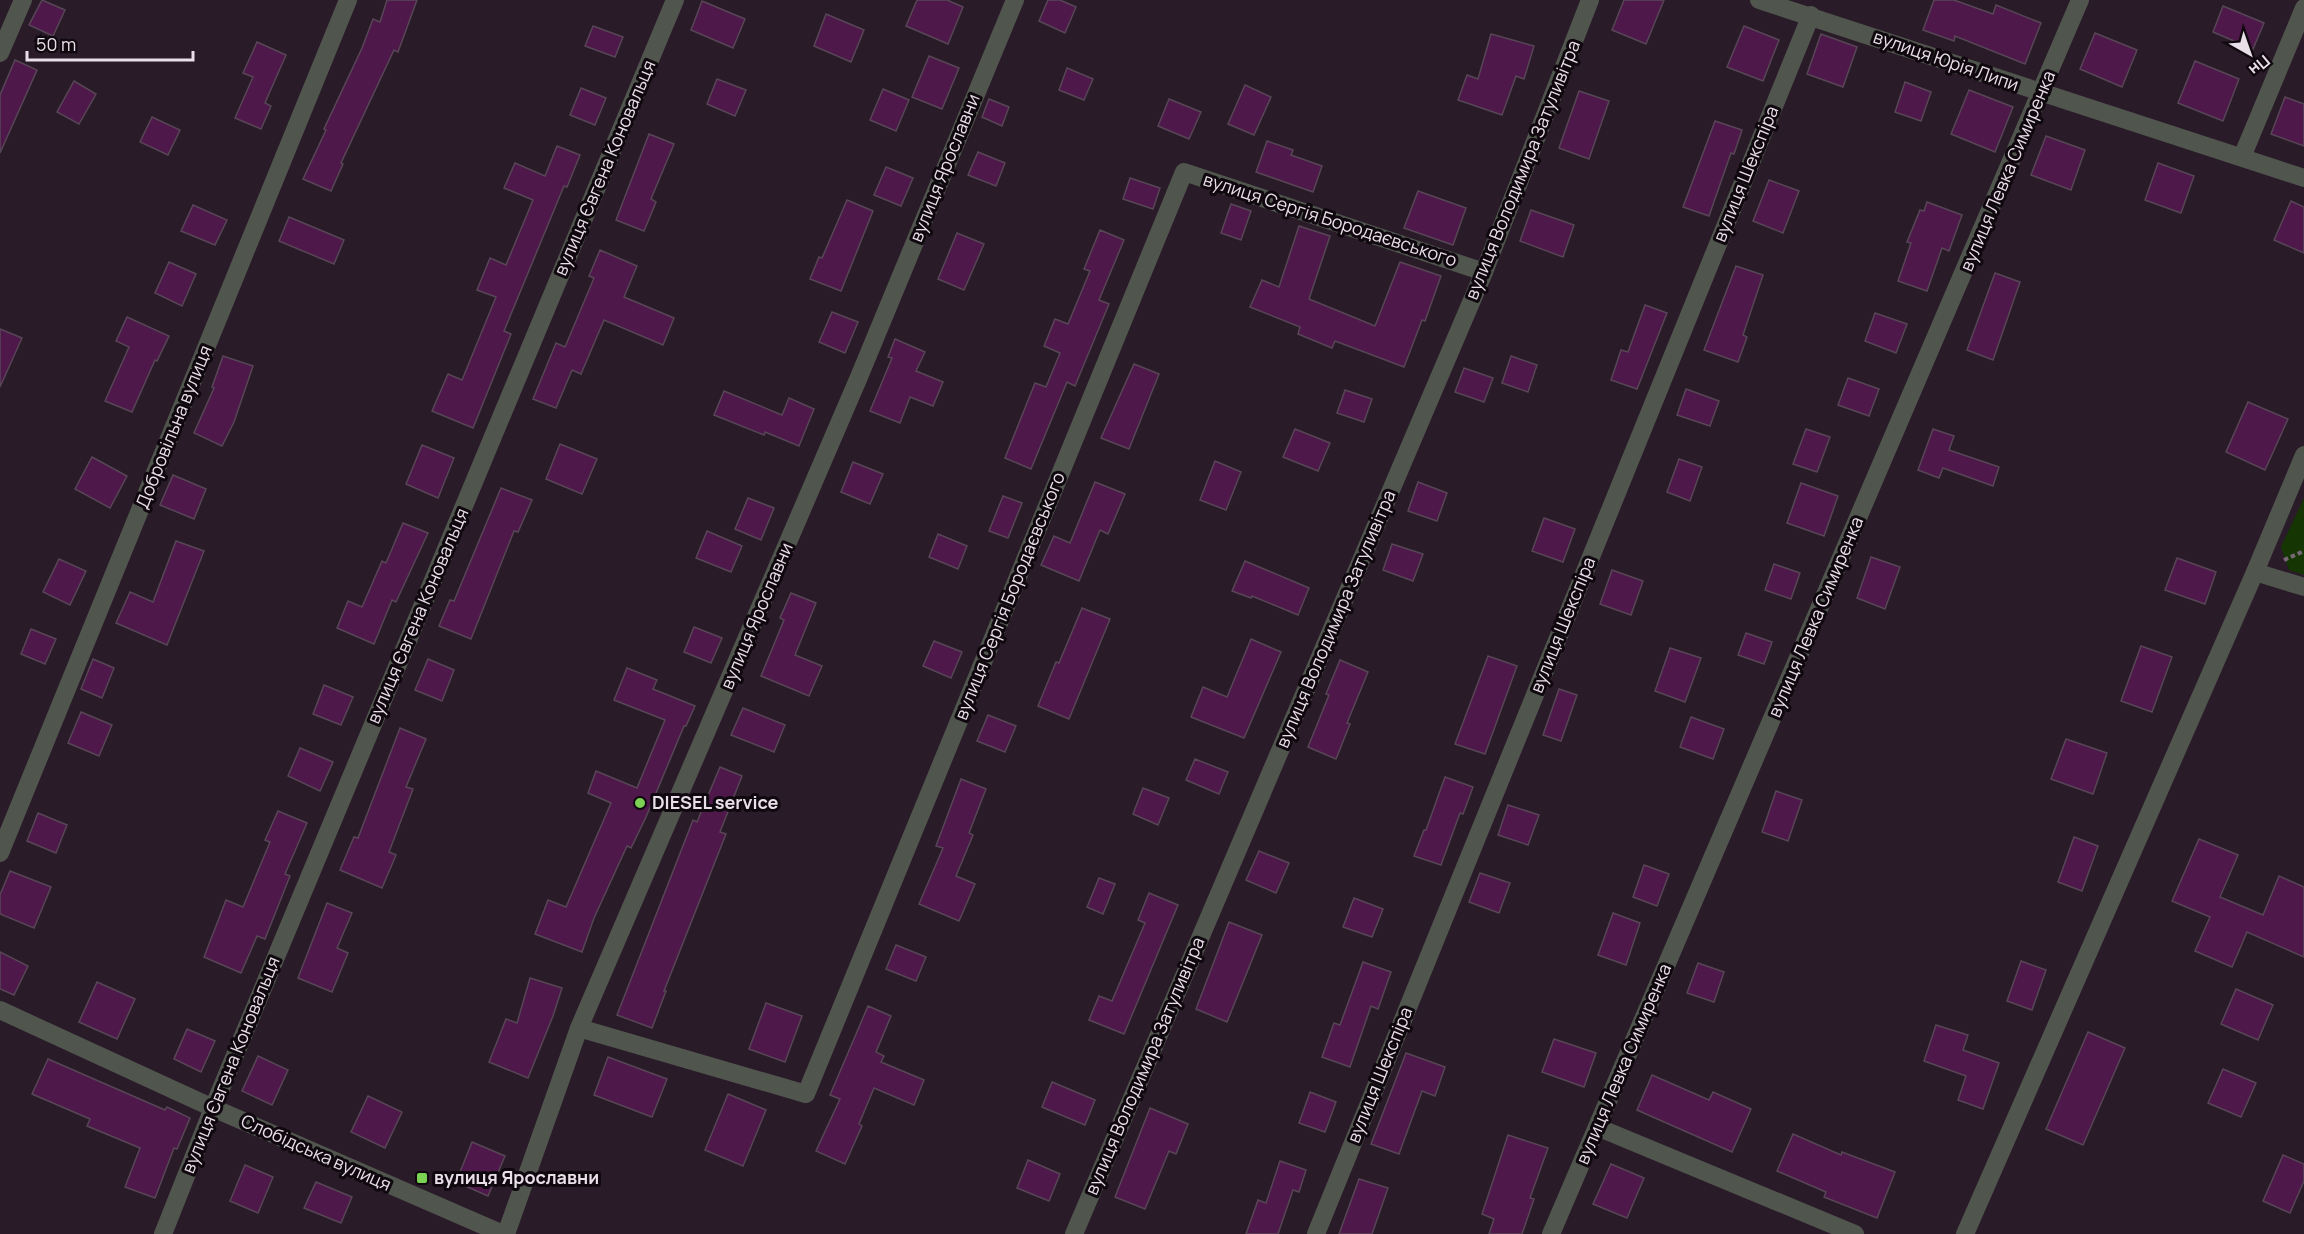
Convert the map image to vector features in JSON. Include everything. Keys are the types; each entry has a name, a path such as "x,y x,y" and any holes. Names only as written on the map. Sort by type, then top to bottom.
{"street":[{"path":"0,53 23,0"},
{"name":"Добровільна вулиця","path":"0,853 348,0"},
{"name":"вулиця Євгена Коновальця","path":"163,1234 213,1108 675,0"},
{"name":"вулиця Ярославни","path":"505,1234 579,1028 859,377 1015,0"},
{"name":"вулиця Володимира Затуливітра","path":"1074,1234 1484,272 1590,0"},
{"name":"вулиця Юрія Липи","path":"1759,0 1811,15 2041,93 2304,178"},
{"name":"вулиця Левка Симиренка","path":"1551,1234 2080,0"},
{"path":"2241,158 2304,8"},
{"name":"вулиця Шекспіра","path":"1316,1234 1811,15"},
{"name":"вулиця Сергія Бородаєвського","path":"579,1028 806,1094 1184,172 1484,272"},
{"path":"1965,1234 2304,455"},
{"path":"2255,572 2304,587"},
{"name":"Слобідська вулиця","path":"0,1010 213,1108 505,1234"},
{"path":"1597,1127 1855,1234"}],"green space":[{"path":"2304,498 2304,575 2289,570 2281,547"}],"building":[{"path":"42,0 65,10 53,36 29,25"},
{"path":"387,0 417,0 398,52 394,50 341,163 343,164 331,191 303,179 373,19 380,22"},
{"path":"917,0 947,0 963,7 948,44 906,26"},
{"path":"1048,0 1060,0 1076,7 1065,33 1039,21"},
{"path":"1624,0 1664,0 1646,44 1612,30"},
{"path":"1934,0 1954,0 1993,14 1996,5 2041,23 2025,64 1955,36 1954,41 1923,30"},
{"path":"702,1 745,19 733,48 691,30"},
{"path":"2223,6 2264,23 2253,49 2213,32"},
{"path":"826,14 864,30 851,62 814,46"},
{"path":"593,26 623,37 615,57 585,46"},
{"path":"1744,26 1779,40 1763,81 1727,67"},
{"path":"2095,33 2137,50 2122,87 2080,69"},
{"path":"1491,34 1534,46 1524,79 1516,76 1502,115 1458,100 1467,75 1478,79"},
{"path":"1821,34 1857,47 1843,87 1807,74"},
{"path":"257,42 286,55 265,103 271,106 261,129 235,118 253,77 243,73"},
{"path":"929,56 959,68 942,109 912,97"},
{"path":"15,60 37,70 0,153 0,95"},
{"path":"2195,61 2239,79 2223,121 2178,103"},
{"path":"1067,68 1093,79 1084,100 1059,90"},
{"path":"717,79 746,90 735,116 707,104"},
{"path":"74,81 96,94 79,124 57,112"},
{"path":"1905,82 1931,92 1921,121 1895,112"},
{"path":"1245,85 1271,97 1254,135 1228,124"},
{"path":"581,88 606,98 595,125 570,115"},
{"path":"883,89 909,100 896,131 870,120"},
{"path":"1969,90 2013,107 1995,152 1951,134"},
{"path":"1579,91 1609,101 1589,159 1559,148"},
{"path":"2285,97 2304,104 2304,146 2271,134"},
{"path":"989,99 1009,107 1002,126 982,117"},
{"path":"1169,99 1201,112 1189,139 1158,126"},
{"path":"152,117 180,130 168,155 140,142"},
{"path":"1715,121 1742,130 1734,154 1731,153 1709,216 1683,207"},
{"path":"649,134 674,144 651,199 656,202 644,231 616,220"},
{"path":"2046,136 2085,150 2071,190 2031,175"},
{"path":"1267,141 1293,150 1291,155 1322,166 1313,192 1256,172"},
{"path":"557,146 580,155 567,187 564,186 504,331 511,334 473,428 432,411 448,374 462,380 496,297 477,290 490,258 506,265 533,200 504,188 515,163 545,176"},
{"path":"978,152 1005,163 996,186 968,175"},
{"path":"2158,163 2194,176 2181,213 2145,200"},
{"path":"886,167 913,178 901,206 874,195"},
{"path":"1130,178 1160,188 1153,209 1123,199"},
{"path":"1769,180 1799,191 1783,233 1753,221"},
{"path":"1418,191 1466,208 1453,245 1404,228"},
{"path":"847,200 873,211 841,291 810,279 819,257 822,258"},
{"path":"2291,201 2304,207 2304,253 2274,240"},
{"path":"1927,202 1962,215 1949,251 1942,248 1927,291 1898,281 1911,243 1907,242 1920,210 1924,211"},
{"path":"1231,204 1251,211 1241,240 1221,233"},
{"path":"193,205 227,220 215,245 181,231"},
{"path":"1531,210 1574,225 1563,257 1520,241"},
{"path":"289,217 344,240 334,264 279,241"},
{"path":"1299,226 1330,236 1309,299 1375,326 1400,262 1441,276 1425,321 1422,320 1404,367 1335,341 1332,348 1298,334 1300,327 1250,307 1262,280 1279,287"},
{"path":"1100,230 1124,240 1099,300 1109,304 1075,386 1067,382 1031,469 1005,458 1035,383 1046,387 1060,353 1044,346 1055,319 1068,324 1090,271 1084,269"},
{"path":"957,233 984,244 964,290 938,279"},
{"path":"600,250 637,266 624,297 674,318 663,345 604,320 581,374 572,370 556,408 533,399 556,343 565,347 594,278 589,276"},
{"path":"169,262 196,274 182,306 155,293"},
{"path":"1736,266 1763,275 1743,335 1747,337 1738,362 1704,350"},
{"path":"1995,273 2020,282 1993,360 1967,350"},
{"path":"1645,305 1667,313 1637,389 1611,380 1621,350 1628,352"},
{"path":"832,312 858,322 845,353 819,342"},
{"path":"1875,313 1907,324 1896,353 1865,341"},
{"path":"127,317 169,336 157,361 155,360 132,412 105,401 129,347 116,341"},
{"path":"0,329 22,338 0,387"},
{"path":"895,339 925,352 916,371 943,382 933,406 910,397 900,423 870,411 892,358 888,357"},
{"path":"223,356 253,366 234,422 222,446 194,433 214,388 212,387"},
{"path":"1511,356 1537,365 1528,392 1502,383"},
{"path":"1134,364 1159,374 1129,449 1101,438"},
{"path":"1464,368 1493,378 1484,402 1455,392"},
{"path":"1848,378 1879,389 1869,416 1838,405"},
{"path":"1686,389 1719,401 1710,426 1677,415"},
{"path":"1345,390 1372,399 1364,422 1337,413"},
{"path":"724,391 782,415 789,398 814,409 799,446 714,415"},
{"path":"2248,402 2288,419 2265,470 2226,452"},
{"path":"1295,429 1330,443 1318,471 1283,457"},
{"path":"1806,429 1830,437 1817,472 1793,464"},
{"path":"1933,429 1954,436 1949,450 1999,467 1993,486 1943,468 1939,478 1918,470"},
{"path":"560,444 597,459 582,494 546,479"},
{"path":"422,445 454,458 438,498 406,484"},
{"path":"92,457 127,476 110,508 75,489"},
{"path":"1679,459 1702,467 1690,501 1667,492"},
{"path":"1215,461 1241,472 1226,510 1200,500"},
{"path":"853,462 883,474 870,504 841,492"},
{"path":"173,475 206,489 194,519 160,505"},
{"path":"1095,482 1125,494 1108,534 1100,530 1079,581 1041,565 1054,536 1070,543"},
{"path":"1418,482 1447,493 1437,521 1408,511"},
{"path":"1801,483 1838,496 1824,536 1787,523"},
{"path":"501,488 532,500 518,532 514,531 471,639 439,626 450,600 454,601"},
{"path":"1003,496 1022,503 1008,538 989,531"},
{"path":"748,498 774,508 761,540 735,529"},
{"path":"1544,518 1575,529 1563,562 1532,551"},
{"path":"403,523 428,533 396,602 392,600 374,644 337,628 348,601 362,607 382,561 386,563"},
{"path":"707,531 742,546 731,572 696,558"},
{"path":"938,534 967,546 958,569 929,557"},
{"path":"176,541 204,551 167,645 116,623 130,592 153,602"},
{"path":"1392,544 1423,554 1413,581 1383,570"},
{"path":"1871,557 1900,567 1885,609 1857,598"},
{"path":"2177,558 2216,572 2205,604 2165,590"},
{"path":"59,559 86,571 70,605 43,592"},
{"path":"1245,561 1309,588 1298,615 1252,596 1251,598 1232,591"},
{"path":"1774,564 1800,573 1791,599 1765,590"},
{"path":"1612,570 1643,581 1631,615 1600,604"},
{"path":"791,593 816,603 795,655 822,666 809,696 761,676 784,620 780,618"},
{"path":"1082,608 1110,619 1069,719 1038,706"},
{"path":"694,627 722,638 711,663 684,652"},
{"path":"31,629 56,639 45,664 21,654"},
{"path":"1746,633 1772,642 1764,664 1738,655"},
{"path":"1251,639 1281,652 1244,738 1191,717 1203,687 1227,697"},
{"path":"934,641 962,652 951,678 923,666"},
{"path":"2141,646 2172,657 2152,712 2121,701"},
{"path":"1670,648 1701,658 1685,702 1655,691"},
{"path":"1488,656 1517,666 1485,754 1455,744"},
{"path":"93,659 114,668 102,698 81,689"},
{"path":"428,659 454,670 442,701 415,690"},
{"path":"1340,660 1368,672 1347,723 1350,724 1336,759 1308,747"},
{"path":"627,668 657,680 653,689 695,706 684,726 631,848 627,846 594,918 582,952 535,934 548,900 566,907 611,803 588,793 596,771 637,788 665,720 614,700"},
{"path":"324,685 353,697 341,725 313,714"},
{"path":"1559,689 1577,695 1561,741 1543,735"},
{"path":"743,708 785,725 774,752 731,735"},
{"path":"81,712 112,725 99,756 68,743"},
{"path":"988,715 1016,726 1005,752 977,741"},
{"path":"1691,717 1724,729 1713,759 1680,747"},
{"path":"400,728 426,739 406,787 413,789 389,852 396,855 382,888 340,870 354,837 358,838"},
{"path":"2066,739 2107,753 2093,794 2051,779"},
{"path":"300,748 333,762 320,791 288,776"},
{"path":"1195,759 1228,772 1219,794 1186,780"},
{"path":"720,767 742,776 720,832 726,834 664,991 666,991 652,1028 617,1015 693,820 697,822"},
{"path":"1445,777 1473,787 1463,814 1460,813 1441,865 1414,856"},
{"path":"961,779 986,789 969,833 973,835 956,876 975,884 959,921 919,904 943,848 936,846"},
{"path":"1143,788 1169,798 1158,825 1133,814"},
{"path":"1776,791 1802,800 1788,841 1762,832"},
{"path":"1508,805 1539,815 1528,845 1498,835"},
{"path":"278,811 307,823 285,874 290,876 265,939 257,936 241,973 204,957 226,900 243,907 270,842 265,840"},
{"path":"38,813 67,825 56,853 27,841"},
{"path":"2074,837 2098,846 2082,891 2058,882"},
{"path":"2199,839 2238,855 2220,897 2263,915 2279,876 2304,887 2304,957 2247,932 2232,967 2195,951 2210,917 2172,901"},
{"path":"1259,851 1289,863 1276,893 1246,880"},
{"path":"1644,865 1669,874 1657,906 1633,897"},
{"path":"10,871 51,887 34,928 0,914 0,895"},
{"path":"1480,873 1510,883 1499,913 1469,902"},
{"path":"1099,878 1115,884 1103,914 1087,907"},
{"path":"1149,893 1178,905 1124,1034 1089,1020 1099,996 1112,1001 1145,923 1138,920"},
{"path":"1354,898 1383,909 1372,937 1343,927"},
{"path":"327,903 352,913 337,948 348,953 332,992 298,978"},
{"path":"1613,913 1640,923 1626,965 1598,955"},
{"path":"1229,922 1262,935 1227,1022 1196,1009"},
{"path":"896,945 926,957 916,981 886,969"},
{"path":"0,952 28,966 14,995 0,989"},
{"path":"2021,961 2046,970 2032,1010 2007,1001"},
{"path":"1363,962 1391,972 1378,1009 1371,1006 1350,1067 1322,1057 1334,1023 1340,1025"},
{"path":"1698,963 1724,972 1714,1002 1687,993"},
{"path":"530,978 562,988 528,1078 489,1062 506,1019 517,1023"},
{"path":"97,982 135,999 117,1039 79,1022"},
{"path":"2236,989 2273,1005 2258,1040 2221,1024"},
{"path":"766,1003 802,1016 785,1062 749,1049"},
{"path":"868,1006 891,1016 876,1052 884,1056 881,1062 924,1080 914,1105 874,1088 859,1124 862,1126 845,1164 816,1151 840,1099 830,1095"},
{"path":"1936,1025 1968,1035 1963,1050 1999,1063 1983,1109 1958,1100 1966,1076 1924,1061"},
{"path":"187,1029 215,1041 201,1072 174,1059"},
{"path":"2088,1032 2125,1048 2083,1145 2046,1129"},
{"path":"1554,1039 1596,1053 1584,1087 1542,1072"},
{"path":"1406,1053 1445,1067 1435,1096 1422,1091 1399,1154 1371,1144"},
{"path":"258,1056 288,1070 272,1105 242,1091"},
{"path":"608,1057 667,1079 652,1117 594,1095"},
{"path":"48,1059 165,1110 167,1107 190,1118 177,1149 174,1148 155,1198 125,1187 140,1148 87,1126 90,1119 32,1094"},
{"path":"2223,1069 2256,1083 2241,1117 2208,1103"},
{"path":"1652,1075 1709,1100 1713,1092 1751,1109 1732,1152 1637,1110"},
{"path":"1052,1082 1095,1100 1085,1125 1042,1107"},
{"path":"1310,1092 1336,1102 1325,1132 1299,1123"},
{"path":"728,1094 766,1110 743,1166 705,1150"},
{"path":"368,1096 402,1112 385,1148 351,1132"},
{"path":"1150,1108 1188,1124 1176,1154 1169,1151 1145,1209 1115,1197"},
{"path":"1793,1134 1841,1155 1842,1152 1895,1172 1877,1218 1824,1197 1826,1192 1777,1171"},
{"path":"1508,1135 1548,1148 1530,1198 1534,1199 1522,1234 1489,1234 1494,1219 1482,1214"},
{"path":"472,1142 505,1156 488,1196 456,1182"},
{"path":"2283,1155 2304,1164 2304,1181 2290,1213 2263,1201"},
{"path":"1028,1160 1060,1174 1049,1201 1017,1188"},
{"path":"1280,1161 1306,1170 1299,1192 1293,1190 1278,1234 1246,1234 1258,1200 1266,1203"},
{"path":"1611,1164 1644,1178 1627,1218 1593,1204"},
{"path":"245,1165 273,1177 258,1213 230,1201"},
{"path":"1359,1179 1388,1188 1372,1234 1339,1234"},
{"path":"316,1182 352,1197 341,1223 304,1208"}],"place":[{"name":"DIESEL service","path":"640,803"},
{"name":"вулиця Ярославни","path":"422,1178"}]}
